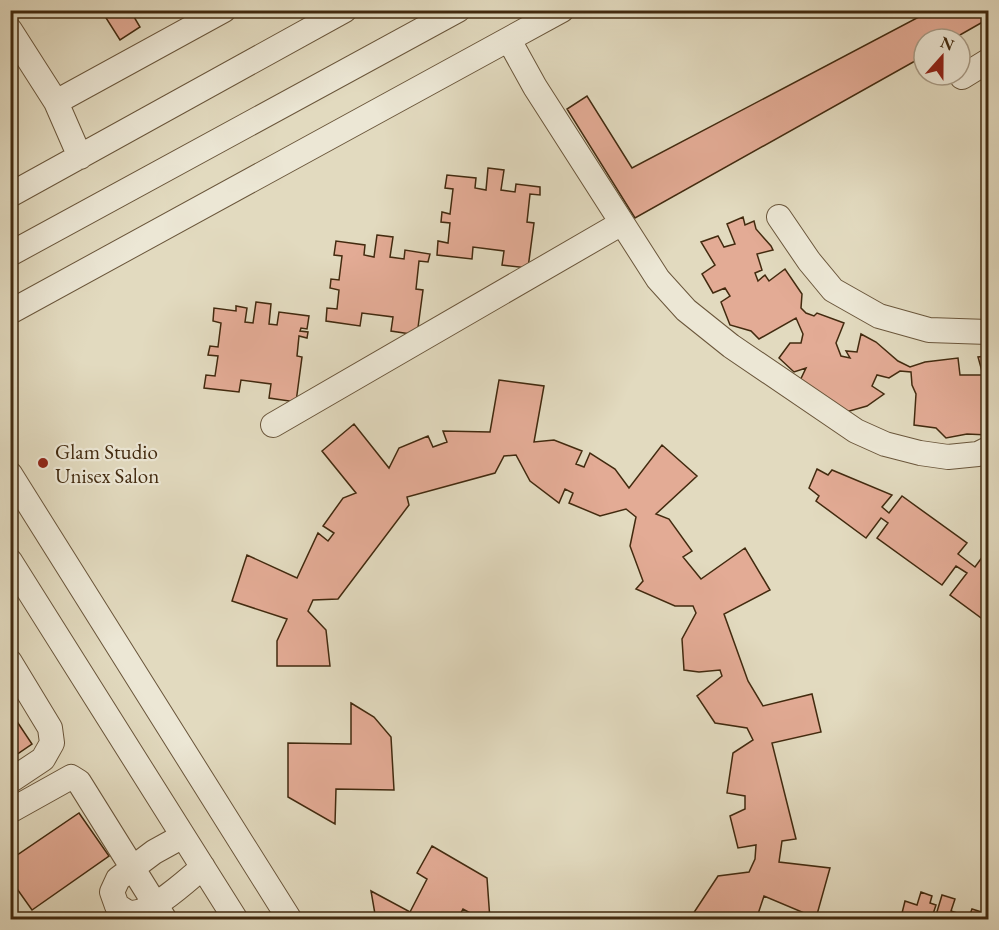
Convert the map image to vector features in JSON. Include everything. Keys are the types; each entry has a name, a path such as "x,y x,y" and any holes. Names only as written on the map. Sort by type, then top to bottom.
{"street":[{"path":"56,102 224,10"},
{"path":"10,195 345,10"},
{"path":"10,254 458,10"},
{"path":"10,312 562,10"},
{"path":"10,30 56,102 80,157"},
{"path":"508,39 535,87 658,279 686,310 731,346 856,431 885,444 948,457 978,454 988,449"},
{"path":"972,71 988,61"},
{"path":"779,217 809,261 833,290 879,316 928,330 988,332"},
{"path":"273,425 622,223"},
{"path":"10,474 290,920"},
{"path":"14,574 236,920"},
{"path":"10,662 50,728 52,743 43,759 10,781"},
{"path":"10,811 71,777 79,782 160,912"},
{"path":"160,912 144,910 129,913 117,906 112,892 118,879 154,852 183,836"},
{"path":"160,912 203,867"}],"building":[{"path":"101,10 130,10 140,27 120,40"},
{"path":"932,10 988,10 988,19 972,28 912,27 912,63 635,218 567,109 587,96 632,168"},
{"path":"488,168 504,170 501,190 515,192 516,184 540,187 540,195 530,194 527,222 534,223 528,268 502,265 504,251 473,247 472,259 437,255 438,241 448,243 450,223 441,222 442,212 450,214 453,189 445,188 447,175 476,178 475,188 486,190"},
{"path":"743,217 745,225 754,221 756,229 773,250 757,254 762,270 755,273 758,281 765,275 769,281 785,269 802,294 801,308 806,313 814,316 817,313 844,323 836,343 841,356 850,358 846,351 857,352 861,334 910,367 925,362 958,358 960,375 983,375 978,357 988,356 988,435 967,434 946,438 936,428 914,425 916,394 912,385 911,372 900,371 889,378 877,375 872,386 884,394 867,406 846,412 796,389 806,368 794,372 779,358 790,343 801,343 803,334 796,318 759,339 751,331 730,325 721,302 730,296 725,288 713,293 702,274 715,265 701,242 718,236 724,247 735,244 727,224"},
{"path":"377,235 393,237 390,257 404,259 405,250 430,254 428,262 419,261 416,289 423,290 417,335 391,331 393,317 362,313 360,326 326,321 327,308 337,309 339,290 330,288 331,279 339,280 342,256 334,255 336,241 365,245 364,255 374,257"},
{"path":"256,302 271,304 269,324 277,325 279,312 309,316 307,329 301,328 300,331 308,332 307,338 299,336 297,356 302,357 296,402 269,398 271,384 241,380 239,392 204,388 206,375 215,376 218,356 208,355 210,346 218,347 221,323 213,321 214,308 236,311 236,306 247,308 245,322 253,323"},
{"path":"499,380 544,386 534,442 554,440 582,451 576,464 584,467 590,453 615,469 629,488 662,445 697,476 656,514 669,519 692,551 683,557 701,579 745,548 770,590 724,614 748,681 763,706 812,694 821,732 772,743 796,839 782,841 779,862 830,868 816,918 764,896 756,920 689,920 718,876 749,872 755,859 756,845 738,848 730,816 745,809 745,796 727,793 733,753 753,740 747,728 715,723 697,696 722,676 720,670 699,672 684,670 682,639 696,613 693,606 675,606 636,589 643,581 630,546 636,517 626,509 600,516 569,503 573,493 565,489 559,503 530,481 516,455 504,456 495,473 407,497 409,505 338,599 313,600 308,611 326,630 330,666 277,666 277,641 287,619 232,601 247,555 297,578 318,533 328,541 334,533 323,526 343,498 356,493 322,451 354,424 389,468 399,448 428,436 433,447 447,442 443,431 490,432"},
{"path":"817,469 828,475 832,470 892,495 882,507 889,513 902,496 967,543 958,554 975,567 983,556 988,560 988,623 950,595 967,573 956,566 942,585 877,538 888,523 881,518 866,538 816,501 819,496 809,488"},
{"path":"351,703 374,717 391,737 394,790 336,789 335,824 288,797 288,743 351,744"},
{"path":"10,711 32,744 10,759"},
{"path":"79,813 109,856 32,910 10,879 10,860"},
{"path":"432,846 487,878 490,920 483,920 463,909 457,920 376,920 371,891 410,912 427,879 417,873"},
{"path":"921,892 932,896 930,903 936,905 933,914 936,915 942,895 955,899 951,911 969,917 972,909 988,914 988,920 910,920 901,917 905,901 917,905"}],"place":[{"name":"Glam Studio Unisex Salon","path":"43,463"}]}
